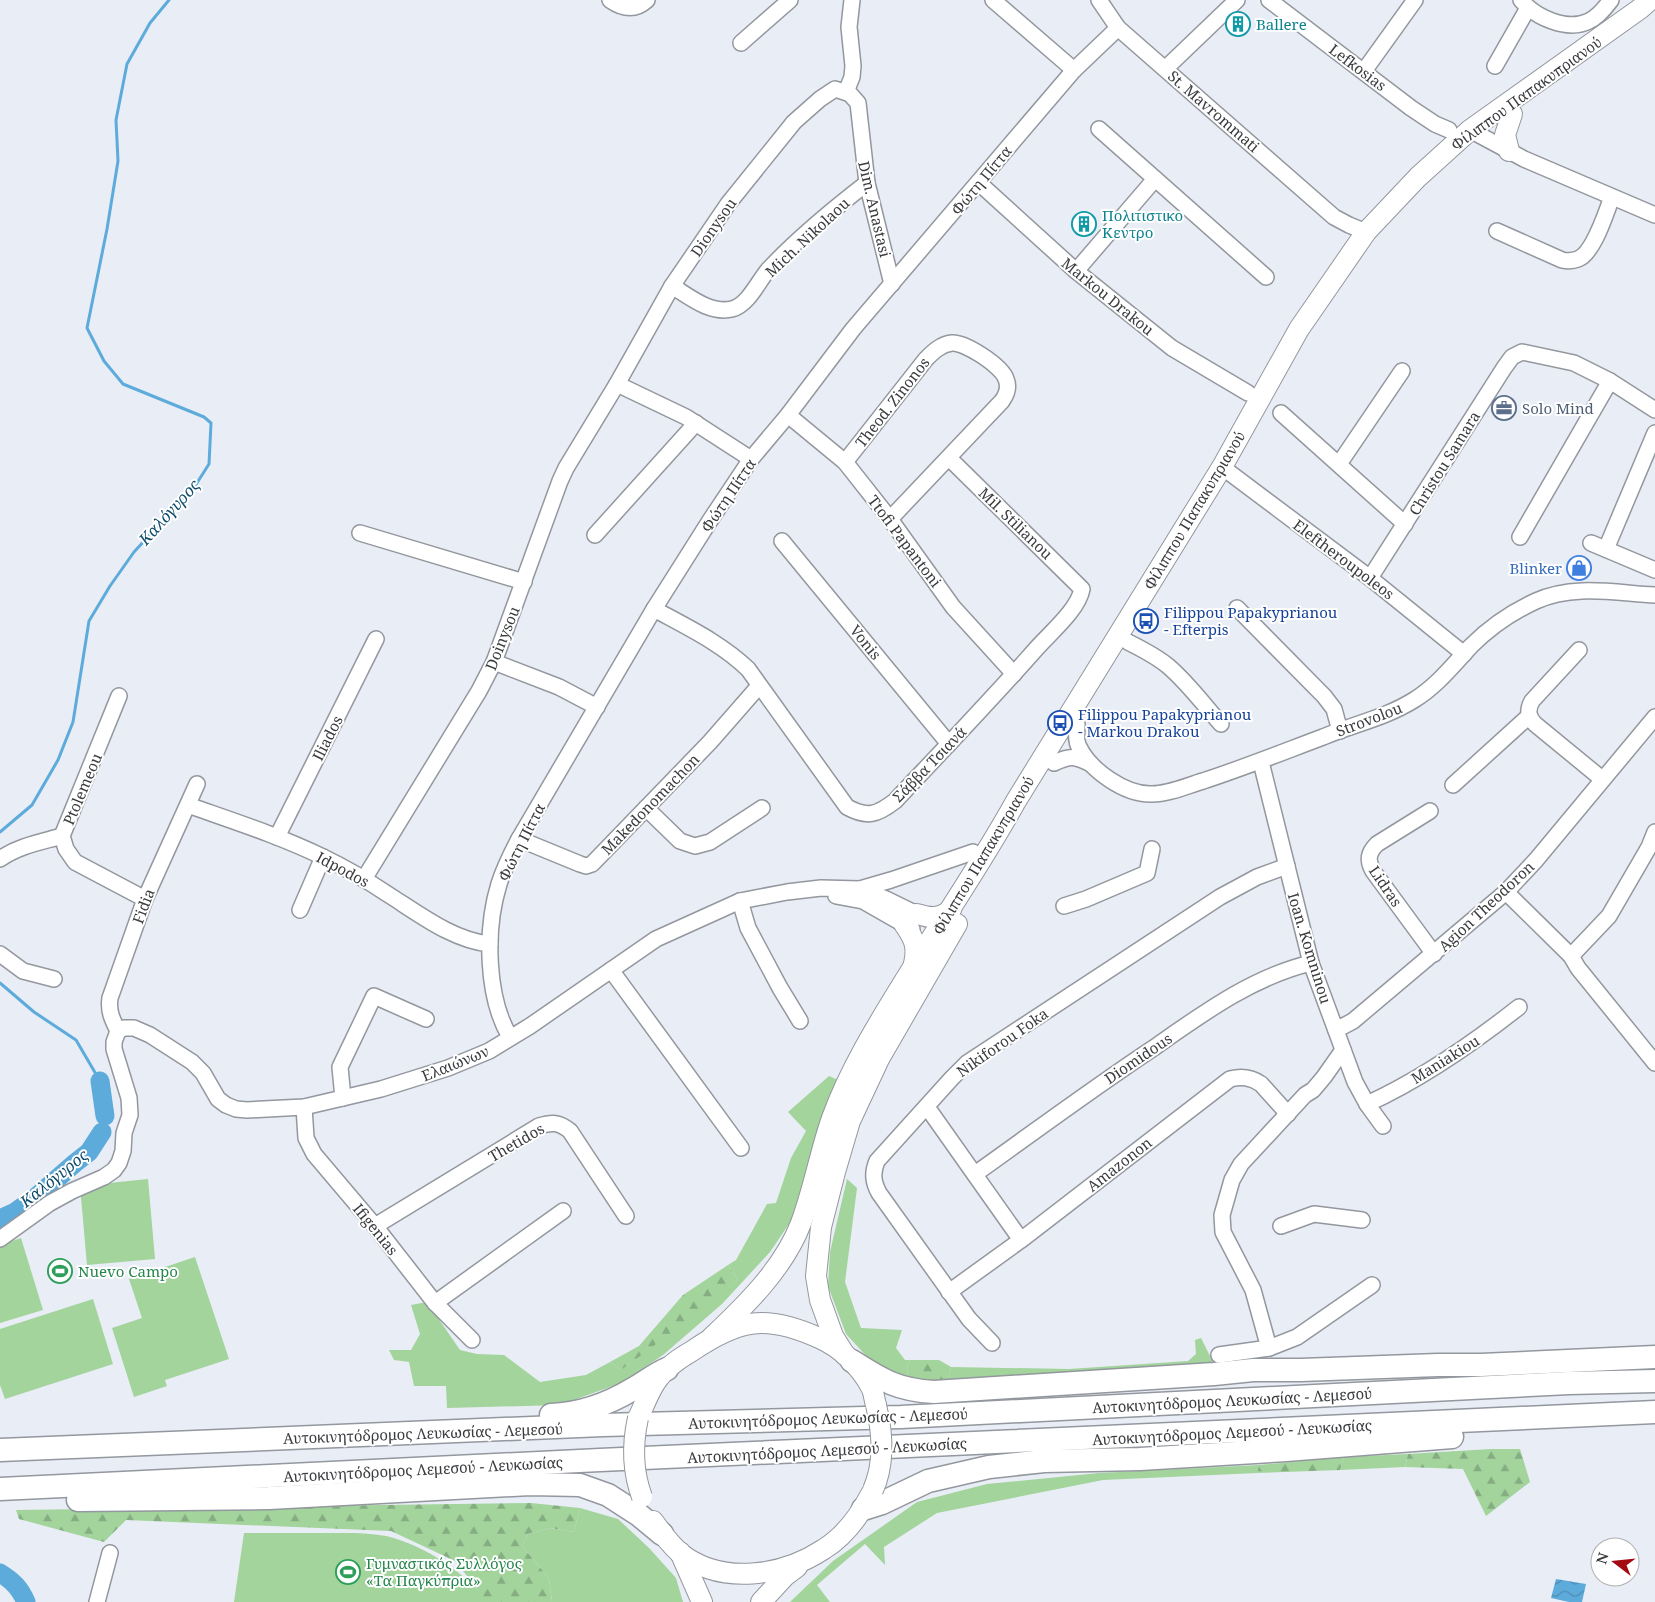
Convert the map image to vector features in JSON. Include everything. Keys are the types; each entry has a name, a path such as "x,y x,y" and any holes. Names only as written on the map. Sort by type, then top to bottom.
{"highway":[{"path":"1217,1364 1253,1370 1301,1370 1481,1365 1655,1356"},
{"path":"848,1358 893,1385 906,1389 934,1392 1217,1364 1382,1379 1497,1376 1655,1366"},
{"path":"0,1435 144,1433 560,1415 602,1406 628,1393 659,1372 667,1369"},
{"path":"1497,1376 1569,1383"},
{"name":"Αυτοκινητόδρομος Λευκωσίας - Λεμεσού","path":"0,1449 613,1425 902,1417 1569,1383 1655,1382"},
{"name":"Αυτοκινητόδρομος Λεμεσού - Λευκωσίας","path":"0,1490 1655,1412"},
{"path":"868,1500 882,1503 928,1481 989,1467 1044,1461 1140,1459 1412,1439 1655,1426"},
{"path":"0,1449 144,1433"},
{"path":"0,1501 269,1498 530,1484 580,1485 608,1495 639,1515 662,1534"}],"main road":[{"name":"Φίλιππου Παπακυπριανού","path":"848,1358 833,1336 820,1300 816,1276 821,1227 850,1121 943,931 1046,751 1227,471 1299,329 1366,232 1418,177 1467,136 1650,0"},
{"name":"Φίλιππου Παπακυπριανού","path":"711,1338 745,1305 785,1256 801,1223 833,1117 863,1050 913,970 943,931 1054,763 1128,642 1308,334 1351,271 1467,136 1512,114 1655,12"},
{"path":"1512,114 1506,135 1516,155"},
{"path":"913,970 916,944 911,919 935,918 944,915 943,931"},
{"path":"745,1323 782,1324 800,1329 829,1342 848,1358 871,1387 876,1405 882,1446 879,1476 868,1500 849,1528 826,1548 801,1562 773,1571 742,1574 708,1568 680,1552 662,1534 652,1519 642,1497 634,1471 633,1453 638,1418 655,1382 682,1357 711,1338 745,1323"},
{"path":"680,1552 702,1602"},
{"path":"762,1602 785,1576 816,1554"}],"street":[{"path":"610,0 620,6 630,8 641,5 648,0"},
{"path":"742,43 790,0"},
{"path":"840,90 852,77 853,66 849,27 852,0"},
{"path":"993,0 1074,70"},
{"name":"St. Mavrommati","path":"1099,0 1118,28 1334,216 1366,232"},
{"path":"1166,68 1237,0"},
{"name":"Lefkosias","path":"1269,0 1427,118 1655,215"},
{"path":"1364,71 1415,0"},
{"path":"1495,66 1524,4 1545,18 1577,25 1588,22 1597,16 1612,0"},
{"name":"Φώτη Πίττα","path":"510,1038 497,1003 490,944 492,919 499,884 506,864 519,839 654,610 751,459 788,415 853,330 1074,70 1118,28"},
{"name":"Dim. Anastasi","path":"840,90 855,98 860,109 863,163 892,284"},
{"name":"Dionysou","path":"617,384 672,286 728,204 788,128 820,99 840,90"},
{"path":"1099,128 1266,277"},
{"path":"1076,271 1155,179"},
{"name":"Mich. Nikolaou","path":"672,286 707,307 721,310 734,309 744,302 767,271 804,235 867,183"},
{"name":"Markou Drakou","path":"979,183 1076,271 1172,348 1248,393"},
{"path":"1497,231 1562,260 1579,259 1591,247 1612,197"},
{"name":"St. Mavrommati","path":"1334,216 1347,235 1353,250"},
{"name":"Theod. Zinonos","path":"845,462 926,359 942,346 956,344 974,350 1004,375 1007,392 1002,401 949,458"},
{"name":"Christou Samara","path":"1370,578 1512,357 1522,352 1574,364 1610,381"},
{"path":"1339,464 1402,371"},
{"path":"1520,537 1610,381 1655,410"},
{"path":"617,384 696,423 751,459"},
{"name":"Doinysou","path":"364,880 479,691 494,662 560,481 617,384"},
{"path":"1281,413 1405,524"},
{"name":"Ttofi Papantoni","path":"788,415 845,462 890,519 953,607 1014,674"},
{"path":"595,535 696,423"},
{"path":"1606,549 1655,433"},
{"path":"890,519 949,458"},
{"name":"Mil. Stilianou","path":"949,458 1082,589"},
{"name":"Eleftheroupoleos","path":"1227,471 1370,578 1464,654"},
{"path":"360,533 524,582"},
{"name":"Vonis","path":"782,541 949,744"},
{"path":"1591,544 1655,570"},
{"name":"Σάββα Τσιανά","path":"654,610 730,653 748,669 844,803 861,814 874,814 888,806 1014,674 1074,608 1082,589"},
{"name":"Strovolou","path":"1054,763 1065,758 1074,757 1092,765 1130,791 1149,794 1170,791 1260,762 1340,731 1386,716 1430,689 1486,632 1520,609 1549,596 1561,592 1588,590 1655,595"},
{"path":"1238,608 1324,696 1334,709 1340,731"},
{"name":"Iliados","path":"277,837 376,639"},
{"path":"1128,642 1156,657 1174,671 1221,724"},
{"path":"1579,650 1532,701 1528,710 1529,716 1535,724 1602,779"},
{"path":"494,662 559,687 597,708"},
{"name":"Makedonomachon","path":"519,839 580,864 586,866 592,864 710,742 759,686"},
{"name":"Ptolemeou","path":"119,696 62,836 66,849 75,862 145,899"},
{"path":"1453,785 1529,716"},
{"name":"Agion Theodoron","path":"1336,1030 1353,1021 1506,892 1566,825 1655,717"},
{"name":"Strovolou","path":"1077,724 1078,745 1092,765"},
{"name":"Ioan. Komninou","path":"1260,762 1311,963 1355,1082 1367,1104 1383,1126"},
{"name":"Fidia","path":"118,1031 110,1014 110,998 145,899 197,784"},
{"name":"Idpodos","path":"188,805 277,837 323,857 464,939 490,944"},
{"path":"646,808 680,841 696,846 710,842 762,808"},
{"name":"Lidras","path":"1430,811 1377,844 1370,852 1368,860 1373,871 1434,954"},
{"path":"1571,956 1609,916 1649,847 1655,833"},
{"path":"0,859 14,850 62,836"},
{"path":"1064,906 1086,899 1147,873 1152,849"},
{"path":"860,888 973,852"},
{"path":"300,910 323,857"},
{"name":"Nikiforou Foka","path":"992,1343 969,1319 879,1193 873,1180 875,1165 960,1070 1006,1037 1232,890 1257,877 1287,866"},
{"name":"Ελαιώνων","path":"118,1031 124,1028 134,1028 150,1035 192,1062 203,1073 218,1099 226,1105 236,1109 247,1110 304,1107 375,1091 448,1068 489,1051 530,1026 656,939 740,901 787,892 836,887 860,888 873,892 911,919"},
{"name":"Ελαιώνων","path":"787,892 823,894 857,899 943,931"},
{"path":"1506,892 1571,956 1578,968 1655,1064"},
{"path":"740,901 748,928 800,1021"},
{"path":"0,954 23,971 54,979"},
{"name":"Diomidous","path":"975,1174 1093,1089 1206,1012 1265,978 1287,968 1311,963"},
{"path":"611,970 740,1148"},
{"path":"342,1098 340,1067 374,996 426,1018"},
{"name":"Maniakiou","path":"1367,1104 1467,1047 1519,1007"},
{"path":"0,1239 50,1203 72,1191 104,1178 119,1163 123,1151 124,1133 130,1115 129,1098 114,1049 114,1042 118,1031"},
{"path":"1269,1348 1253,1290 1223,1232 1222,1222 1228,1192 1236,1172 1248,1155 1313,1090 1343,1050"},
{"name":"Amazonon","path":"949,1292 1230,1079 1243,1077 1255,1080 1261,1084 1288,1114"},
{"name":"Ifigenias","path":"304,1107 308,1146 375,1226 435,1303 472,1340"},
{"path":"927,1107 1020,1240"},
{"name":"Thetidos","path":"375,1226 539,1126 551,1123 563,1125 570,1131 626,1216"},
{"path":"435,1303 563,1211"},
{"path":"1281,1226 1314,1214 1362,1220"},
{"path":"1217,1364 1297,1337 1372,1285"},
{"path":"97,1602 110,1553"}],"green space":[{"path":"829,1076 838,1080 791,1221 770,1252 722,1304 663,1355 621,1383 560,1405 447,1408 446,1386 414,1386 409,1362 394,1360 389,1350 411,1350 420,1334 411,1305 427,1302 460,1350 477,1354 504,1355 540,1382 586,1375 610,1362 621,1370 738,1280 728,1265 736,1260 767,1204 776,1203 791,1158 806,1131 788,1112"},
{"path":"148,1179 155,1259 87,1265 80,1186"},
{"path":"847,1179 857,1188 845,1282 861,1328 902,1330 896,1348 905,1360 910,1360 907,1368 909,1383 870,1360 846,1334 828,1286 830,1252"},
{"path":"21,1238 43,1310 0,1323 0,1245"},
{"path":"195,1257 229,1359 165,1380 167,1386 134,1397 112,1328 142,1318 129,1279"},
{"path":"728,1265 738,1280 694,1316 621,1370 610,1362 639,1346 683,1295"},
{"path":"93,1299 113,1364 5,1399 0,1385 0,1329"},
{"path":"1201,1338 1213,1362 1202,1365 946,1387 951,1367 1069,1369 1188,1361 1196,1354 1195,1340"},
{"path":"910,1360 939,1360 951,1367 946,1387 909,1383 907,1368"},
{"path":"1520,1449 1530,1482 1486,1516 1463,1469 1405,1467 1408,1454"},
{"path":"1408,1454 1405,1467 1340,1470 1344,1457"},
{"path":"1344,1457 1340,1470 1257,1473 1259,1465"},
{"path":"1259,1465 1257,1473 1103,1480 937,1513 884,1547 885,1565 865,1544 817,1585 830,1602 790,1602 833,1561 917,1502 987,1484 1099,1473"},
{"path":"531,1503 580,1508 574,1532 550,1528 528,1534 522,1546 549,1578 552,1602 488,1602 455,1561 391,1531 126,1520 104,1542 19,1519 16,1510"},
{"path":"580,1508 618,1519 649,1548 676,1578 683,1602 552,1602 549,1578 522,1546 528,1534 550,1528 574,1532"},
{"name":"Γυμναστικός Συλλόγος «Τα Παγκύπρια»","path":"244,1533 354,1533 386,1536 401,1540 430,1553 468,1580 491,1602 234,1602"}],"water":[{"path":"1556,1579 1586,1584 1582,1602 1569,1602 1551,1598"}],"waterway":[{"name":"Καλόγυρος","path":"0,832 32,805 58,760 73,722 89,621 110,586 134,552 195,486 209,464 211,423 204,417 123,384 104,361 87,328 107,229 118,161 116,120 127,64 150,23 169,0"},
{"name":"Καλόγυρος","path":"0,983 34,1012 76,1040 100,1081"},
{"name":"Καλόγυρος","path":"100,1081 105,1116"},
{"name":"Καλόγυρος","path":"0,1219 15,1212 36,1197 89,1152 102,1132"},
{"name":"Καλόγυρος","path":"0,1573 16,1585 26,1602"}],"place":[{"name":"Ballere","path":"1238,24"},
{"name":"Πολιτιστικο Κεντρο","path":"1084,224"},
{"name":"Solo Mind","path":"1504,408"},
{"name":"Blinker","path":"1579,568"},
{"name":"Filippou Papakyprianou - Efterpis","path":"1146,621"},
{"name":"Filippou Papakyprianou - Markou Drakou","path":"1060,723"},
{"name":"Nuevo Campo","path":"60,1271"},
{"name":"Γυμναστικός Συλλόγος «Τα Παγκύπρια»","path":"348,1572"}]}
